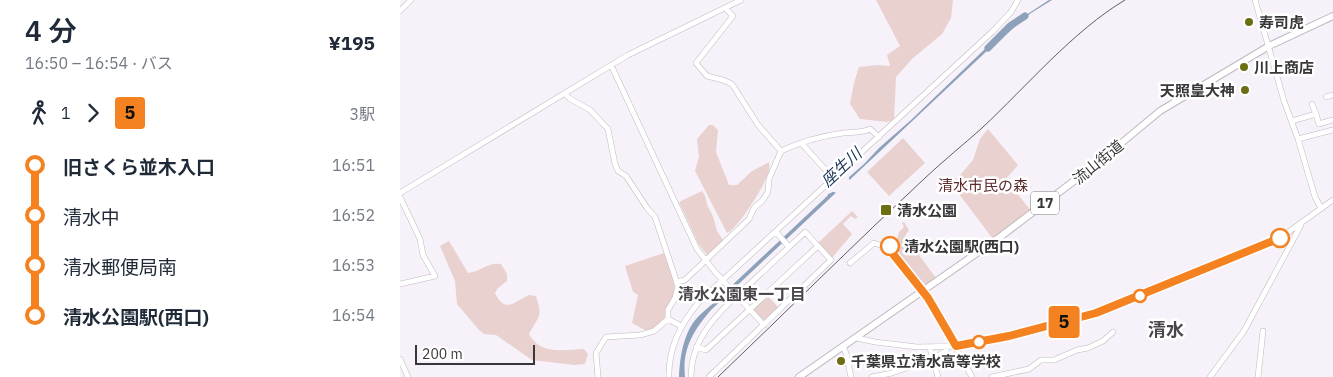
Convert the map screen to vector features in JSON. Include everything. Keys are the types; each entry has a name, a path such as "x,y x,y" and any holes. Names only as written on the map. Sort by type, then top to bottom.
{"main road":[{"name":"流山街道","path":"799,377 857,338 1050,200 1160,111 1269,46 1333,16"}],"street":[{"path":"400,11 411,0"},
{"path":"400,193 612,65 648,45 740,0"},
{"path":"669,377 672,351 681,326 695,307 778,234 1004,20 1012,12 1018,0"},
{"path":"1255,0 1284,101 1298,139 1315,197 1321,208"},
{"path":"725,8 734,16 696,63 707,76 732,84 758,125 781,151"},
{"path":"612,65 691,238 705,261 764,325"},
{"path":"565,93 569,98 590,110 608,129 618,171 626,176 647,208 655,216 676,282 677,293 668,310 668,318 654,331 640,335 606,337 596,353 598,377"},
{"path":"1326,97 1333,95"},
{"path":"1312,104 1319,124 1332,122"},
{"path":"1292,121 1316,114"},
{"path":"676,282 685,280 748,219 754,208 768,192 769,179 781,151 814,138 862,132 870,129 879,137"},
{"path":"1298,139 1333,130"},
{"path":"802,144 834,179"},
{"path":"400,197 420,239 423,255 435,276 400,284"},
{"path":"857,338 875,342 930,348 956,346 1018,334 1096,313 1273,241 1333,200"},
{"path":"1210,377 1244,331 1302,222"},
{"path":"692,377 696,347 711,323 735,295 805,232 831,260 709,377"},
{"path":"778,234 788,246"},
{"path":"850,263 874,243 883,246 887,243 890,246 889,249 922,291 956,346 972,377"},
{"path":"696,347 706,350 818,246"},
{"path":"668,318 681,326"},
{"path":"1258,377 1263,331"},
{"path":"992,377 1029,368 1041,360 1054,360 1077,350 1088,348 1103,341 1113,332"},
{"path":"843,347 851,377"},
{"path":"872,377 892,373 932,360 946,351 946,347"},
{"path":"930,348 938,377"},
{"path":"400,359 408,377"}],"green space":[{"path":"876,0 953,0 951,18 942,34 912,59 896,77 894,120 887,122 860,119 850,104 859,67 890,66 887,55 900,46"},
{"path":"709,125 713,125 718,130 716,152 729,185 737,185 752,171 769,162 767,177 757,195 738,224 727,233 695,171 699,157 697,139"},
{"name":"清水市民の森","path":"988,129 1018,165 1006,179 1031,211 993,239 959,194 947,186 973,160 980,139"},
{"path":"903,138 925,163 889,196 867,172"},
{"path":"702,191 713,216 717,231 723,240 708,256 699,245 679,202"},
{"path":"852,211 858,217 855,219 851,216 843,224 852,234 832,258 818,243"},
{"path":"904,222 909,230 905,236 936,278 926,284 923,283 895,248 899,232 904,227 902,223"},
{"path":"449,241 468,273 492,264 501,264 507,274 507,281 495,293 502,303 506,305 529,295 536,296 539,316 529,334 534,341 553,350 584,349 588,354 585,364 575,365 532,360 496,335 484,334 479,330 457,304 455,281 440,246"},
{"path":"664,253 674,282 674,294 664,320 647,331 632,323 638,295 633,292 625,266"},
{"path":"767,295 779,308 765,321 762,321 753,309"}],"water":[{"path":"1049,0 1052,0 1031,13 989,49 711,310 699,325 690,341 685,358 685,377 679,377 684,342 696,319 987,47 1023,17"}],"pier":[{"path":"848,174 850,183 838,194 828,192"}],"waterway":[{"name":"座生川","path":"988,48 1010,26 1025,16"}],"railway":[{"path":"718,377 873,227 982,128 1069,43 1087,27 1125,0"}],"bus line":[{"name":"5","path":"890,246 889,249 930,302 956,346 962,346 1044,328 1096,313 1280,238"}],"place":[{"name":"寿司虎","path":"1249,22"},
{"name":"川上商店","path":"1244,67"},
{"name":"天照皇大神","path":"1245,90"},
{"name":"清水公園","path":"886,210"},
{"name":"清水公園駅(西口)","path":"890,246"},
{"name":"千葉県立清水高等学校","path":"841,361"}],"district":[{"name":"清水公園東一丁目","path":"742,294"},
{"name":"清水","path":"1166,329"}]}
